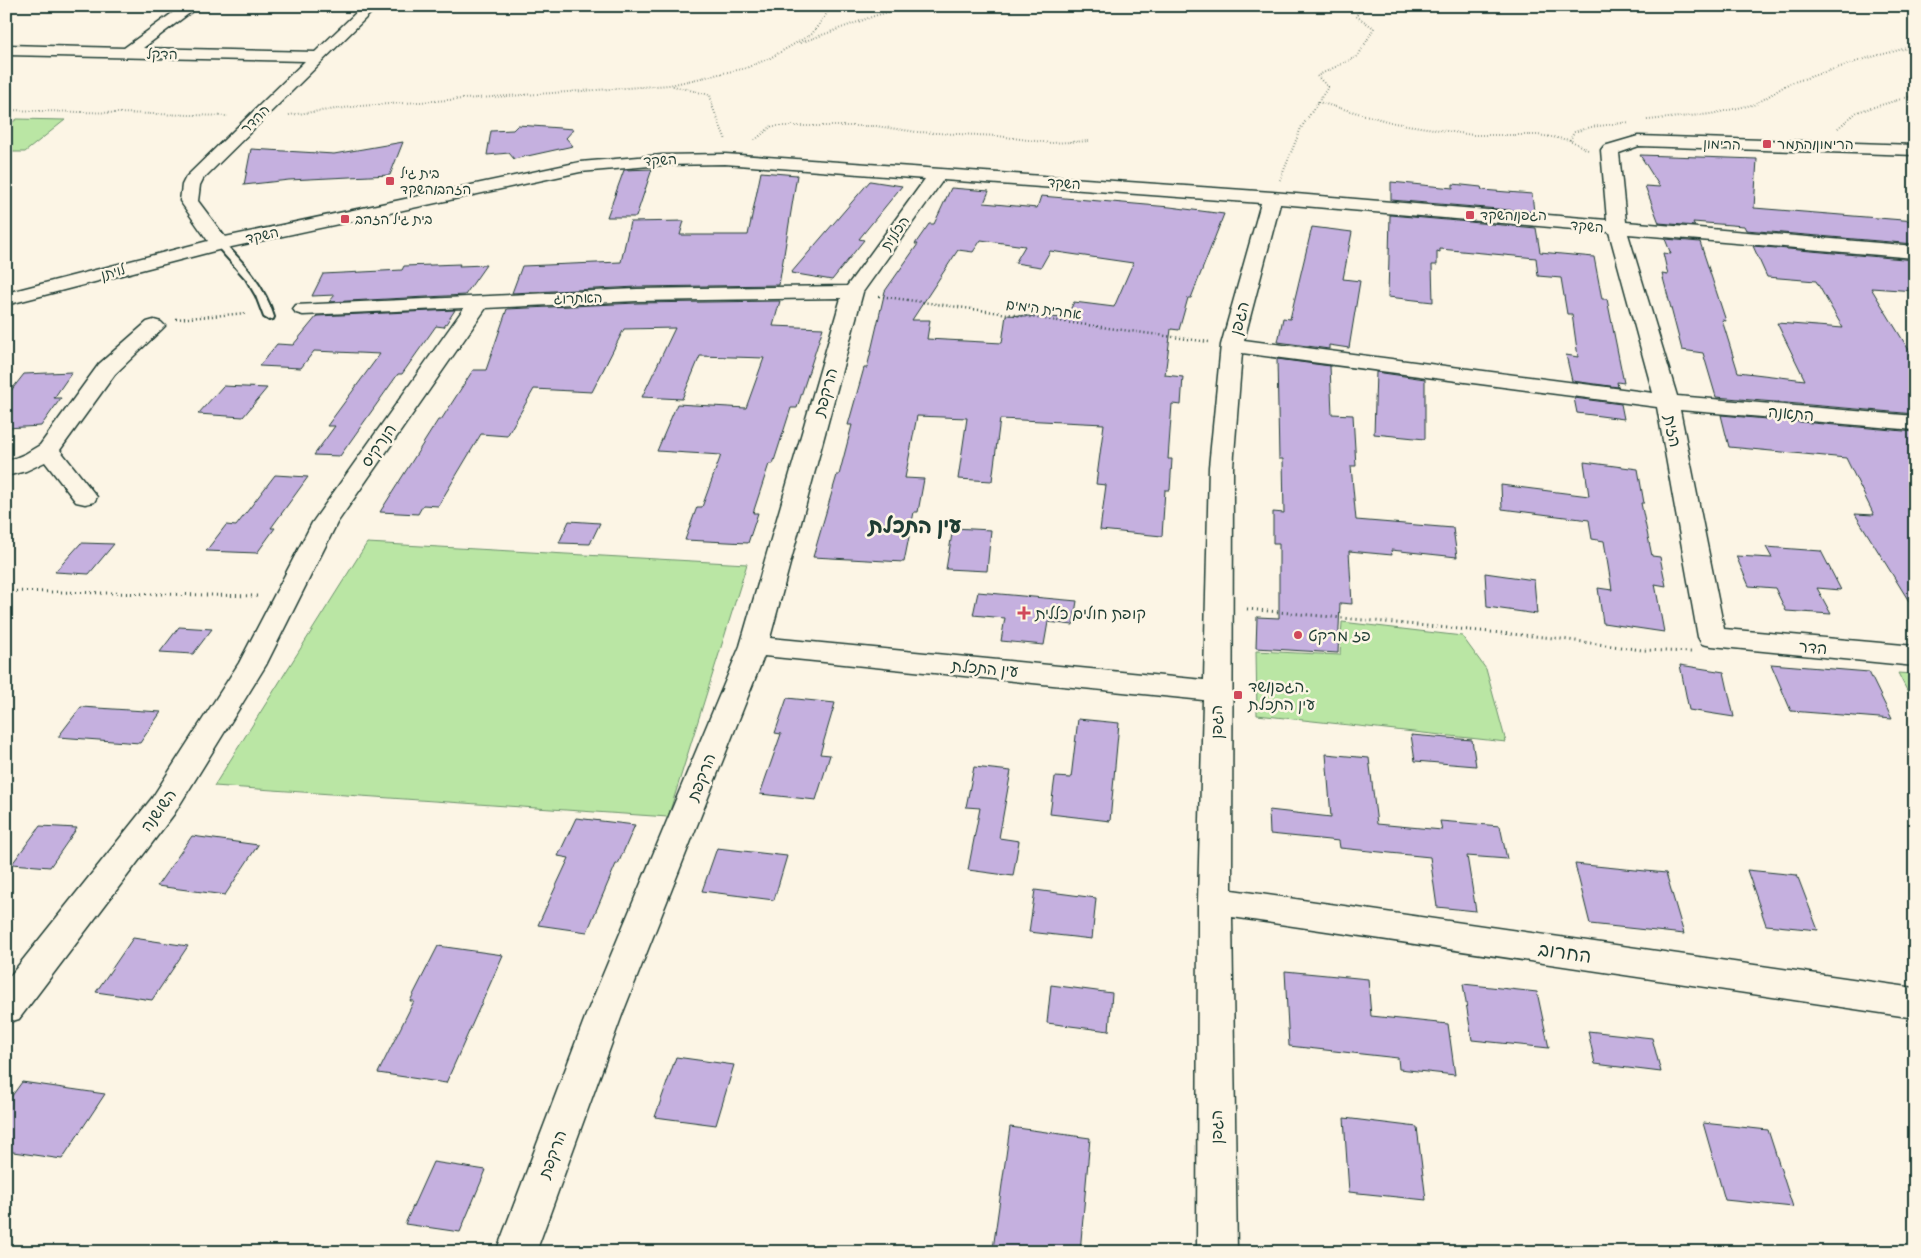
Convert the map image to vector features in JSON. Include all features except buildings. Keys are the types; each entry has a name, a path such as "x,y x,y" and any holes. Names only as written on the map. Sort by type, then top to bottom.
{"street":[{"path":"127,53 192,6"},
{"name":"ההדר","path":"220,244 189,201 191,185 195,178 371,6"},
{"name":"הדקל","path":"6,50 319,57"},
{"name":"הרימון","path":"1610,157 1610,150 1638,141 1915,150"},
{"path":"1610,157 1616,228"},
{"name":"השקד","path":"220,244 580,167 629,162 725,159 1272,198 1915,252"},
{"name":"הכלנית","path":"853,292 936,175"},
{"name":"הגפן","path":"1217,1252 1215,901 1221,467 1232,345 1272,198"},
{"name":"הזית","path":"1616,228 1667,402 1712,637"},
{"name":"לויתן","path":"6,300 220,244"},
{"name":"האתרוג","path":"303,309 637,295 853,292"},
{"name":"הרקפת","path":"516,1252 604,1015 754,646 853,292"},
{"name":"הנרקיס","path":"288,596 325,523 480,301"},
{"path":"6,469 35,459 48,450 107,369 154,326"},
{"name":"התאנה","path":"1232,345 1667,402 1915,423"},
{"path":"48,450 85,497"},
{"name":"השושנה","path":"6,1008 163,806 252,666 288,596"},
{"name":"הדר","path":"1712,637 1915,656"},
{"name":"עין התכלת","path":"754,646 1217,690"},
{"name":"החרוב","path":"1215,901 1915,1003"}],"lane":[{"path":"220,244 258,290 268,315"}],"path":[{"path":"6,110 258,116 294,114 360,106 670,85 746,68 812,34 832,6"},
{"path":"791,46 877,15 911,6"},
{"path":"1272,198 1302,128 1328,87 1317,76 1358,56 1374,28 1356,16 1362,6"},
{"path":"1900,6 1915,10"},
{"path":"1647,120 1711,114 1756,104 1788,84 1868,58 1915,46"},
{"path":"670,85 710,94 713,108 726,140 733,140"},
{"path":"1817,147 1857,112 1915,95"},
{"path":"1318,102 1394,123 1473,135 1538,135 1570,140 1610,157"},
{"path":"1570,140 1574,132 1591,127 1637,121"},
{"path":"748,140 756,140 772,126 876,126 917,132 998,136 1050,143 1090,141"},
{"name":"אחרית הימים","path":"853,292 1232,345"},
{"path":"154,326 170,320 208,315 268,315"},
{"path":"6,591 288,596"},
{"path":"1218,607 1554,638 1642,650 1712,654 1712,637"}],"green space":[{"path":"17,119 65,120 25,152 6,152 6,127"},
{"path":"367,543 747,564 668,817 214,786"},
{"path":"1342,622 1462,636 1486,669 1506,742 1257,715 1256,651 1340,655"},
{"path":"1898,673 1915,674 1915,706"}],"place":[{"name":"הרימון/התמר","path":"1767,144"},
{"name":"בית גיל הזהב/השקד","path":"390,181"},
{"name":"הגפן/השקד","path":"1470,215"},
{"name":"בית גיל הזהב","path":"345,219"},
{"name":"קופת חולים כללית","path":"1024,613"},
{"name":"פז מרקט","path":"1298,635"},
{"name":"הגפן/שד. עין התכלת","path":"1238,695"}],"district":[{"name":"עין התכלת","path":"915,526"}]}
